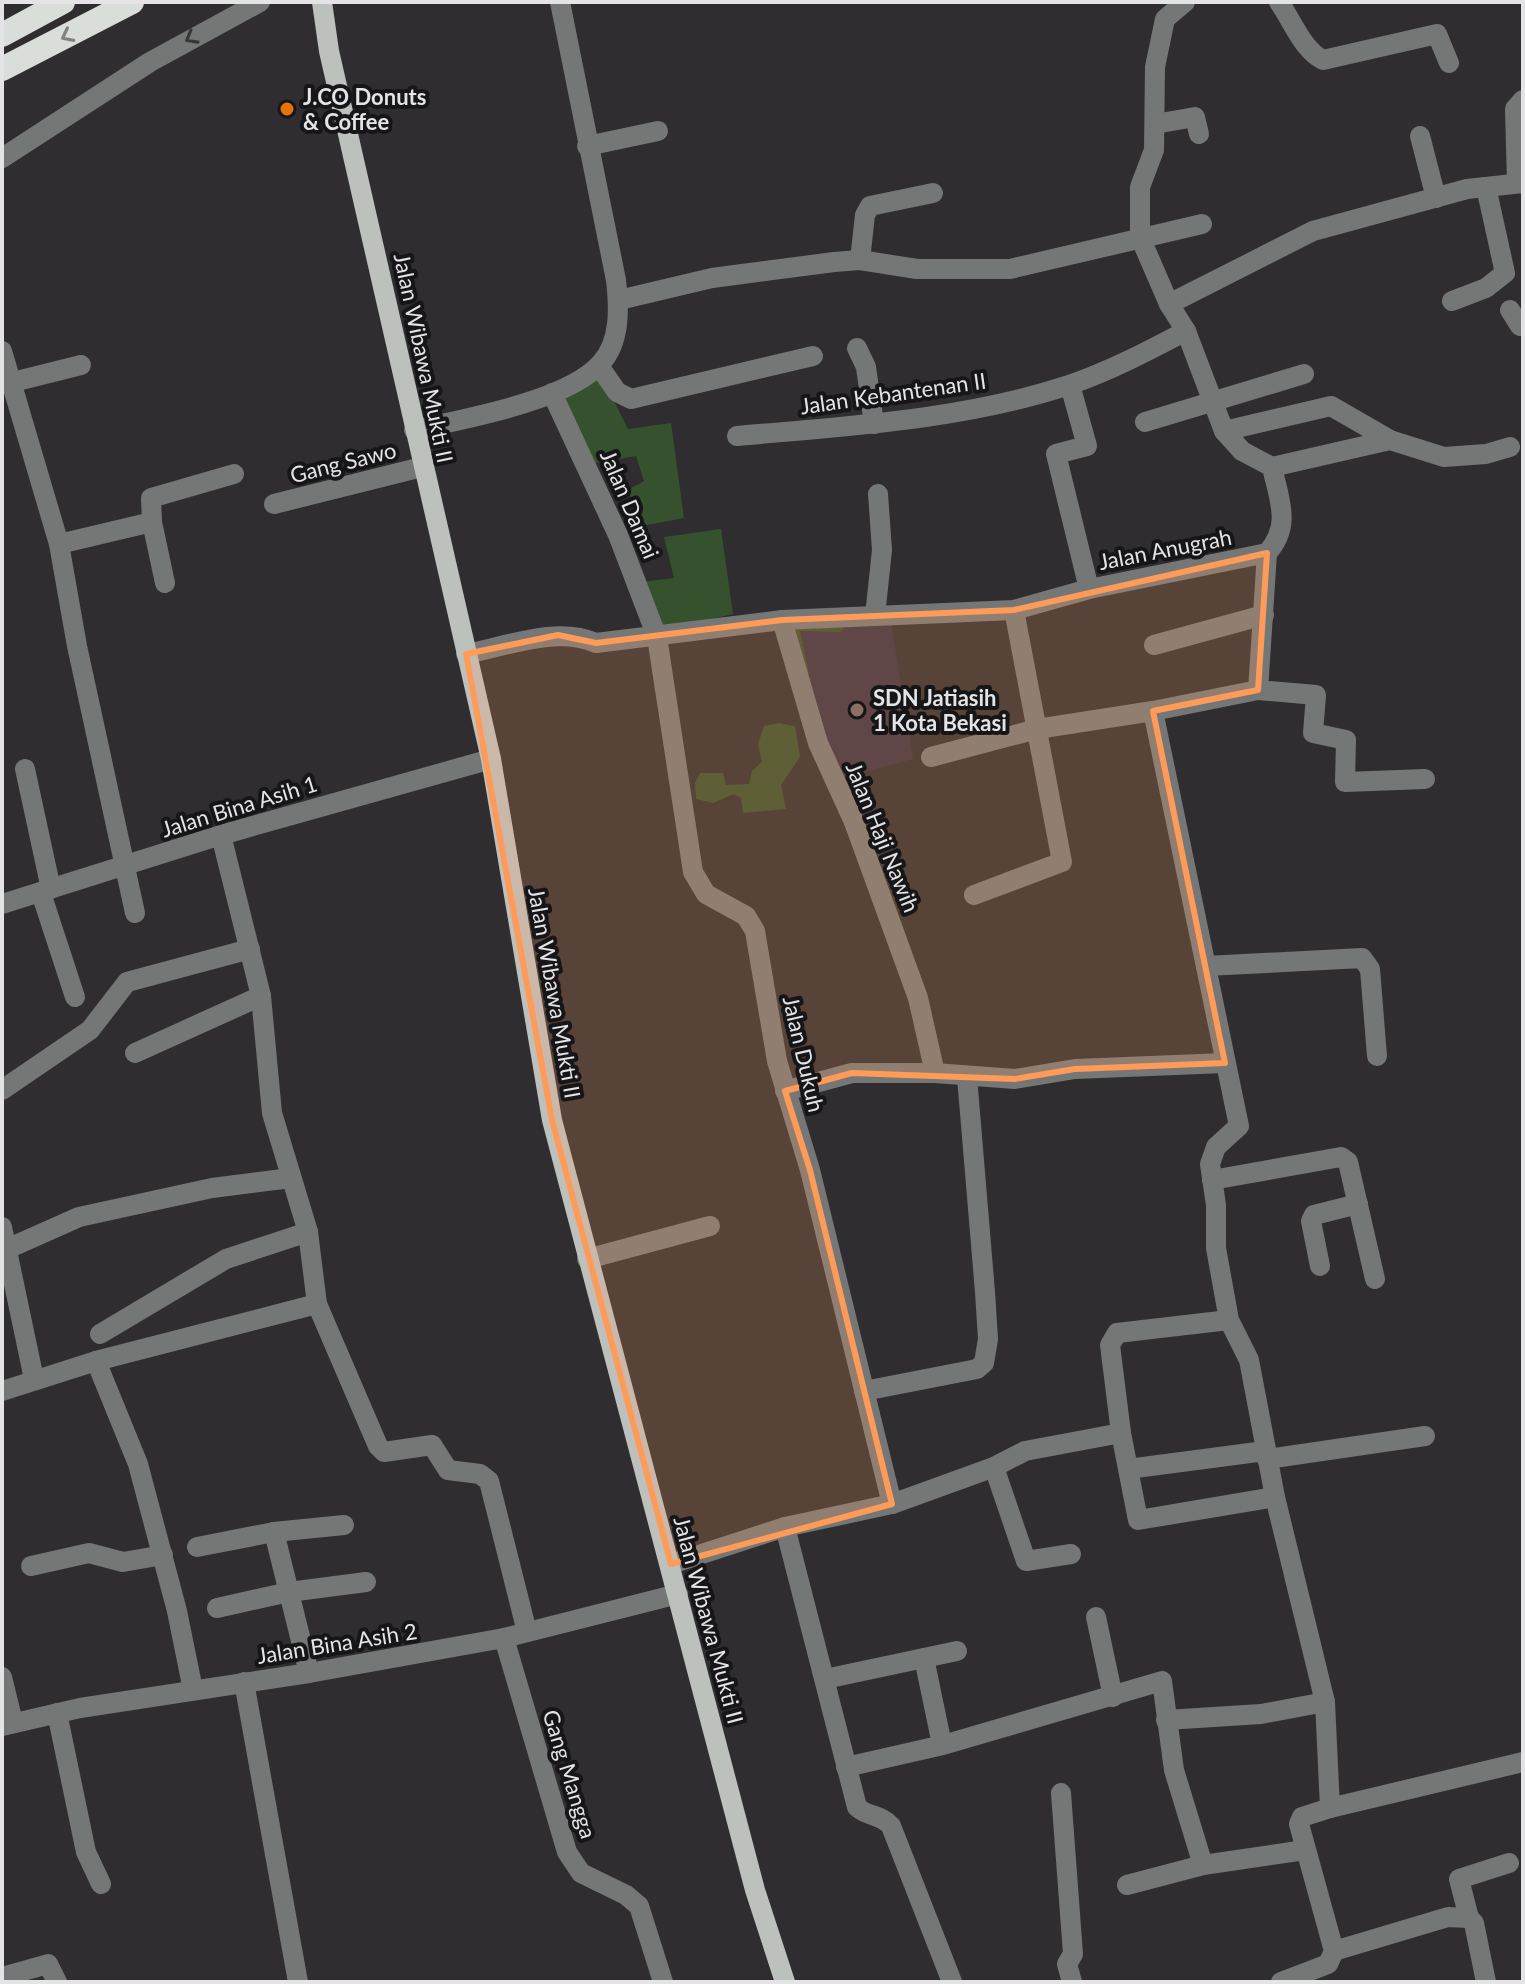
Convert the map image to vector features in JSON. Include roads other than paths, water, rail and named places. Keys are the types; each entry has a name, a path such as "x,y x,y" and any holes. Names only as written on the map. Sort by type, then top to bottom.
{"highway":[{"path":"2,35 63,2"},
{"path":"2,69 132,2"}],"main road":[{"name":"Jalan Wibawa Mukti II","path":"322,2 329,51 491,759 552,1120 755,1890 785,1982"}],"street":[{"path":"2,158 150,62 260,2"},
{"path":"414,430 520,405 552,393 599,366 613,341 619,300 560,2"},
{"path":"1185,2 1165,19 1155,67 1152,162 1140,187 1140,237 1169,304 1186,331 1224,431 1242,451 1272,467 1390,440"},
{"path":"1279,2 1297,28 1306,49 1323,60 1437,34 1449,63"},
{"path":"1169,304 1313,231 1436,198 1520,183 1515,109 1523,100"},
{"path":"1155,124 1195,117 1199,134"},
{"path":"587,146 658,131"},
{"path":"1420,136 1436,198"},
{"path":"1452,301 1486,288 1505,273 1486,187"},
{"path":"860,260 865,215 870,206 933,193"},
{"path":"619,300 712,278 860,260 917,269 1010,269 1202,224"},
{"name":"Jalan Kebantenan II","path":"737,436 943,415 1070,385 1186,331"},
{"path":"857,348 866,367 874,424"},
{"path":"2,351 59,544 123,867 135,913"},
{"path":"599,366 617,392 631,399 813,356"},
{"path":"13,382 81,365"},
{"path":"1145,422 1304,374"},
{"path":"1070,385 1087,446 1056,454 1089,589"},
{"name":"Jalan Damai","path":"552,393 618,535 657,637"},
{"path":"1224,431 1331,406 1390,440 1444,457 1486,454 1510,447"},
{"name":"Gang Sawo","path":"274,504 422,467"},
{"name":"Jalan Anugrah","path":"466,654 558,635 580,636 596,643 782,620 1014,610 1089,589 1267,553 1279,540 1284,519 1272,467"},
{"path":"165,583 152,522 151,498 234,474"},
{"path":"875,616 882,550 878,494"},
{"path":"59,544 152,522"},
{"path":"1258,690 1267,553"},
{"path":"974,895 1062,862 1014,610"},
{"path":"1154,645 1264,615"},
{"name":"Jalan Haji Nawih","path":"782,620 818,743 854,822 918,998 935,1073"},
{"name":"Jalan Dukuh","path":"657,637 693,872 706,894 746,916 755,931 785,1091 810,1170 892,1504"},
{"path":"931,757 1037,729 1153,711 1258,690 1316,695 1313,733 1346,740 1345,782 1425,779"},
{"path":"1153,711 1239,1126 1216,1147 1210,1164 1216,1205 1216,1248 1229,1320 1249,1360 1275,1497 1325,1702 1330,1808"},
{"name":"Jalan Bina Asih 1","path":"2,904 221,835 491,759"},
{"path":"25,769 46,891 75,997"},
{"path":"221,835 261,996 272,1113 308,1232 317,1304 378,1446 384,1452 432,1445 448,1470 480,1474 489,1481 527,1632"},
{"path":"2,1090 90,1030 127,982 250,949"},
{"path":"1206,966 1362,958 1370,969 1377,1056"},
{"path":"135,1053 261,996"},
{"path":"785,1091 852,1073 935,1073 1015,1079 1075,1069 1225,1063"},
{"path":"864,1391 977,1369 984,1363 988,1339 967,1077"},
{"path":"1212,1180 1341,1157 1348,1162 1375,1279"},
{"path":"7,1249 79,1217 212,1188 291,1178"},
{"path":"1320,1266 1311,1221 1314,1215 1358,1204"},
{"path":"587,1259 710,1226"},
{"path":"2,1227 34,1379"},
{"path":"100,1334 226,1259 308,1232"},
{"path":"2,1391 96,1361 317,1304"},
{"path":"1229,1320 1117,1333 1110,1345 1121,1433 1138,1520 1275,1497"},
{"path":"96,1361 138,1464 163,1555 193,1690"},
{"path":"671,1564 785,1527 892,1504 994,1467 1025,1451 1121,1433"},
{"path":"1128,1469 1425,1436"},
{"path":"994,1467 1026,1561 1071,1554"},
{"path":"197,1547 274,1532 344,1525"},
{"path":"785,1527 829,1678 857,1807 864,1814 881,1817 891,1826 952,1982"},
{"path":"274,1532 309,1673"},
{"path":"31,1566 89,1553 123,1562 163,1555"},
{"path":"217,1608 289,1592 366,1582"},
{"name":"Jalan Bina Asih 2","path":"8,1724 57,1713 504,1638 678,1594"},
{"path":"1096,1617 1113,1697"},
{"name":"Gang Mangga","path":"504,1638 567,1852 581,1873 626,1895 639,1906 663,1982"},
{"path":"829,1678 957,1651"},
{"path":"924,1658 940,1735"},
{"path":"2,1677 8,1724"},
{"path":"849,1762 943,1745 1162,1681 1174,1770 1203,1865"},
{"path":"244,1682 298,1982"},
{"path":"1166,1720 1261,1714 1325,1702"},
{"path":"57,1713 86,1852 101,1884"},
{"path":"1332,1966 1299,1824 1302,1817 1523,1762"},
{"path":"1061,1793 1073,1954 1067,1964 1072,1982"},
{"path":"1127,1885 1203,1865 1305,1850"},
{"path":"1486,1982 1474,1923 1469,1918 1459,1879 1509,1863"},
{"path":"1285,1982 1332,1966 1448,1917 1469,1918"},
{"path":"2,1977 48,1964 57,1982"}],"place":[{"name":"J.CO Donuts & Coffee","path":"287,109"},
{"name":"SDN Jatiasih 1 Kota Bekasi","path":"857,710"}]}
